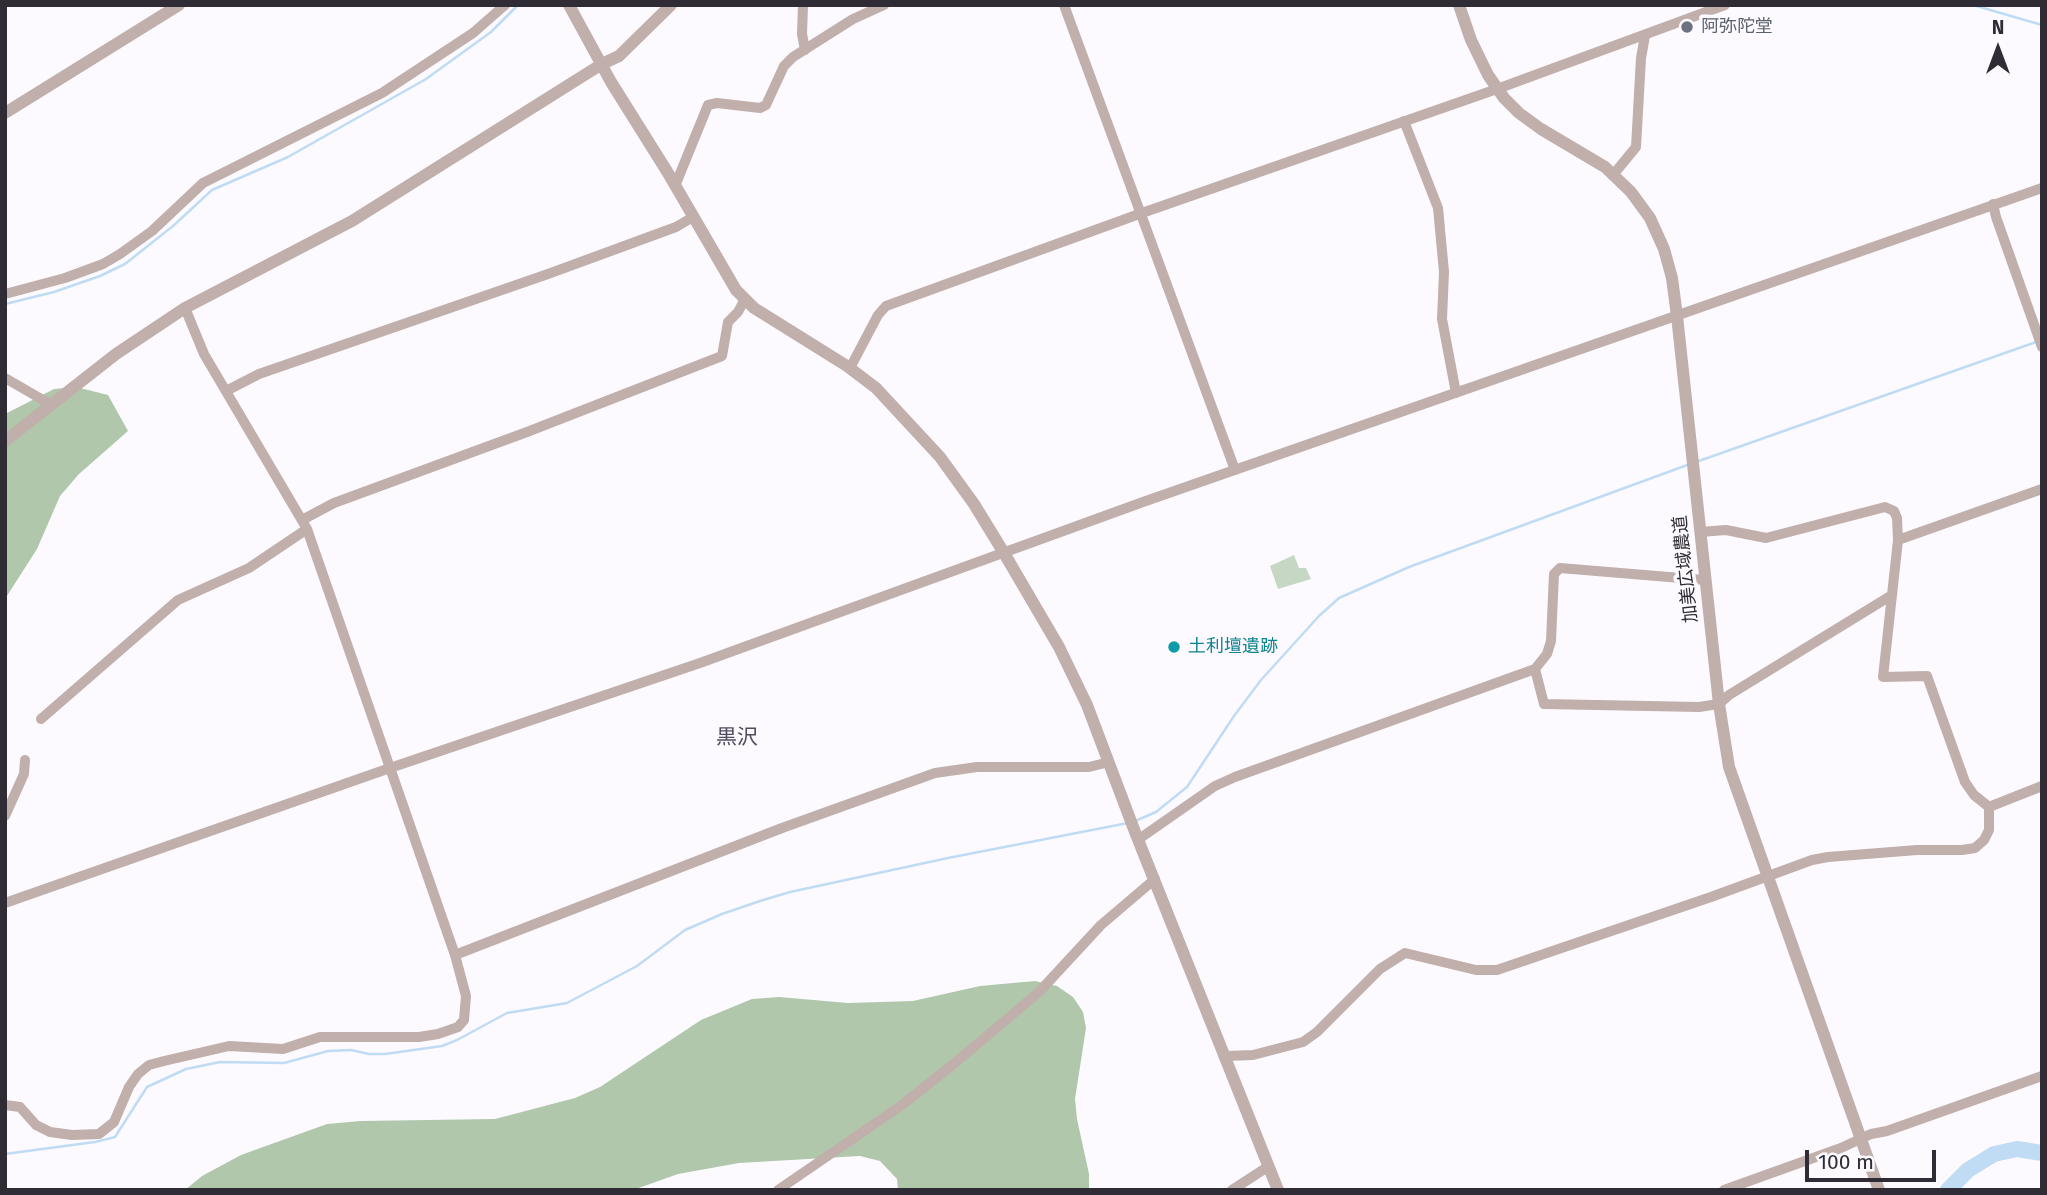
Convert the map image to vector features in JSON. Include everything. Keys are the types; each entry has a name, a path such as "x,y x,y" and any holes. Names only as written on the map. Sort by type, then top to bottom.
{"street":[{"path":"5,294 65,278 111,259 152,231 203,183 382,93 473,33 505,5"},
{"path":"569,5 736,290 754,308 850,368 876,388 940,457 974,504 1004,553 1074,676 1278,1190"},
{"path":"5,441 116,354 186,308 352,221 602,64 619,56 671,5"},
{"path":"803,5 802,34 805,50"},
{"path":"675,187 708,105 717,103 760,108 766,105 784,66 853,19 884,5"},
{"path":"1064,5 1235,470"},
{"name":"加美広域農道","path":"1459,5 1471,40 1497,89 1519,113 1541,129 1605,167 1631,192 1650,218 1664,249 1678,316 1719,704 1729,767 1880,1190"},
{"path":"850,368 878,315 886,306 1142,212 1497,89 1726,5"},
{"path":"5,113 172,7"},
{"path":"1613,175 1636,147 1640,58 1645,36"},
{"path":"1404,121 1438,208 1444,272 1442,318 1455,393"},
{"path":"5,903 700,663 1235,470 2042,188"},
{"path":"1993,204 2042,347"},
{"path":"226,391 259,374 548,274 676,227 693,217"},
{"path":"41,719 178,600 248,568 334,503 722,356 728,322 738,312 744,299"},
{"path":"5,1105 20,1107 36,1125 50,1132 72,1135 99,1133 114,1122 138,1074 149,1065 164,1060 229,1046 283,1049 320,1037 419,1037 452,1030 464,1020 466,1012 466,996 456,955 304,525 204,354 186,308"},
{"path":"5,378 50,404"},
{"path":"1898,540 2042,489"},
{"path":"1226,1056 1253,1055 1303,1042 1317,1032 1380,969 1405,953 1476,971 1497,970 1828,856 1975,848 1984,840 1989,830 1989,807 1965,782 1927,676 1883,677 1898,540 1894,511 1885,507 1766,538 1726,530 1700,532"},
{"path":"1137,836 1215,786 1236,777 1535,669 1547,654 1551,641 1552,587 1554,574 1560,568 1705,580"},
{"path":"1535,669 1544,704 1699,707 1719,704 1728,695 1892,595"},
{"path":"5,816 24,774 25,760"},
{"path":"456,955 925,775 977,767 1089,767 1109,762"},
{"path":"1989,807 2042,786"},
{"path":"778,1190 902,1105 956,1062 1039,992 1101,925 1156,879"},
{"path":"1724,1190 2042,1076"},
{"path":"1232,1190 1269,1166"}],"green space":[{"path":"76,387 108,395 128,431 79,474 60,496 37,549 5,599 5,414 54,389"},
{"path":"1294,555 1299,568 1306,568 1311,579 1278,589 1270,566"},
{"path":"1035,981 1057,986 1073,997 1083,1012 1086,1028 1075,1099 1089,1174 1089,1190 898,1190 897,1179 880,1161 860,1156 739,1163 678,1174 633,1190 185,1190 202,1176 241,1155 327,1124 495,1119 575,1098 600,1087 701,1020 752,999 779,997 848,1003 913,1001 980,986"}],"waterway":[{"path":"5,304 54,292 125,264 173,226 212,190 288,157 426,79 491,32 518,5"},
{"path":"1973,5 2042,25"},
{"path":"1696,462 2036,342"},
{"path":"1135,821 1156,812 1187,787 1261,680 1339,598 1409,567 1690,464"},
{"path":"5,1154 115,1137 147,1087 186,1069 220,1062 284,1063 328,1051 351,1050 385,1054 442,1046 507,1013 567,1003 637,966 685,930 760,901 948,858 1128,823"},
{"path":"1948,1190 1968,1170 1994,1154 2017,1149 2042,1153"}],"place":[{"name":"阿弥陀堂","path":"1687,27"},
{"name":"土利壇遺跡","path":"1174,647"}],"district":[{"name":"黒沢","path":"737,738"}]}
